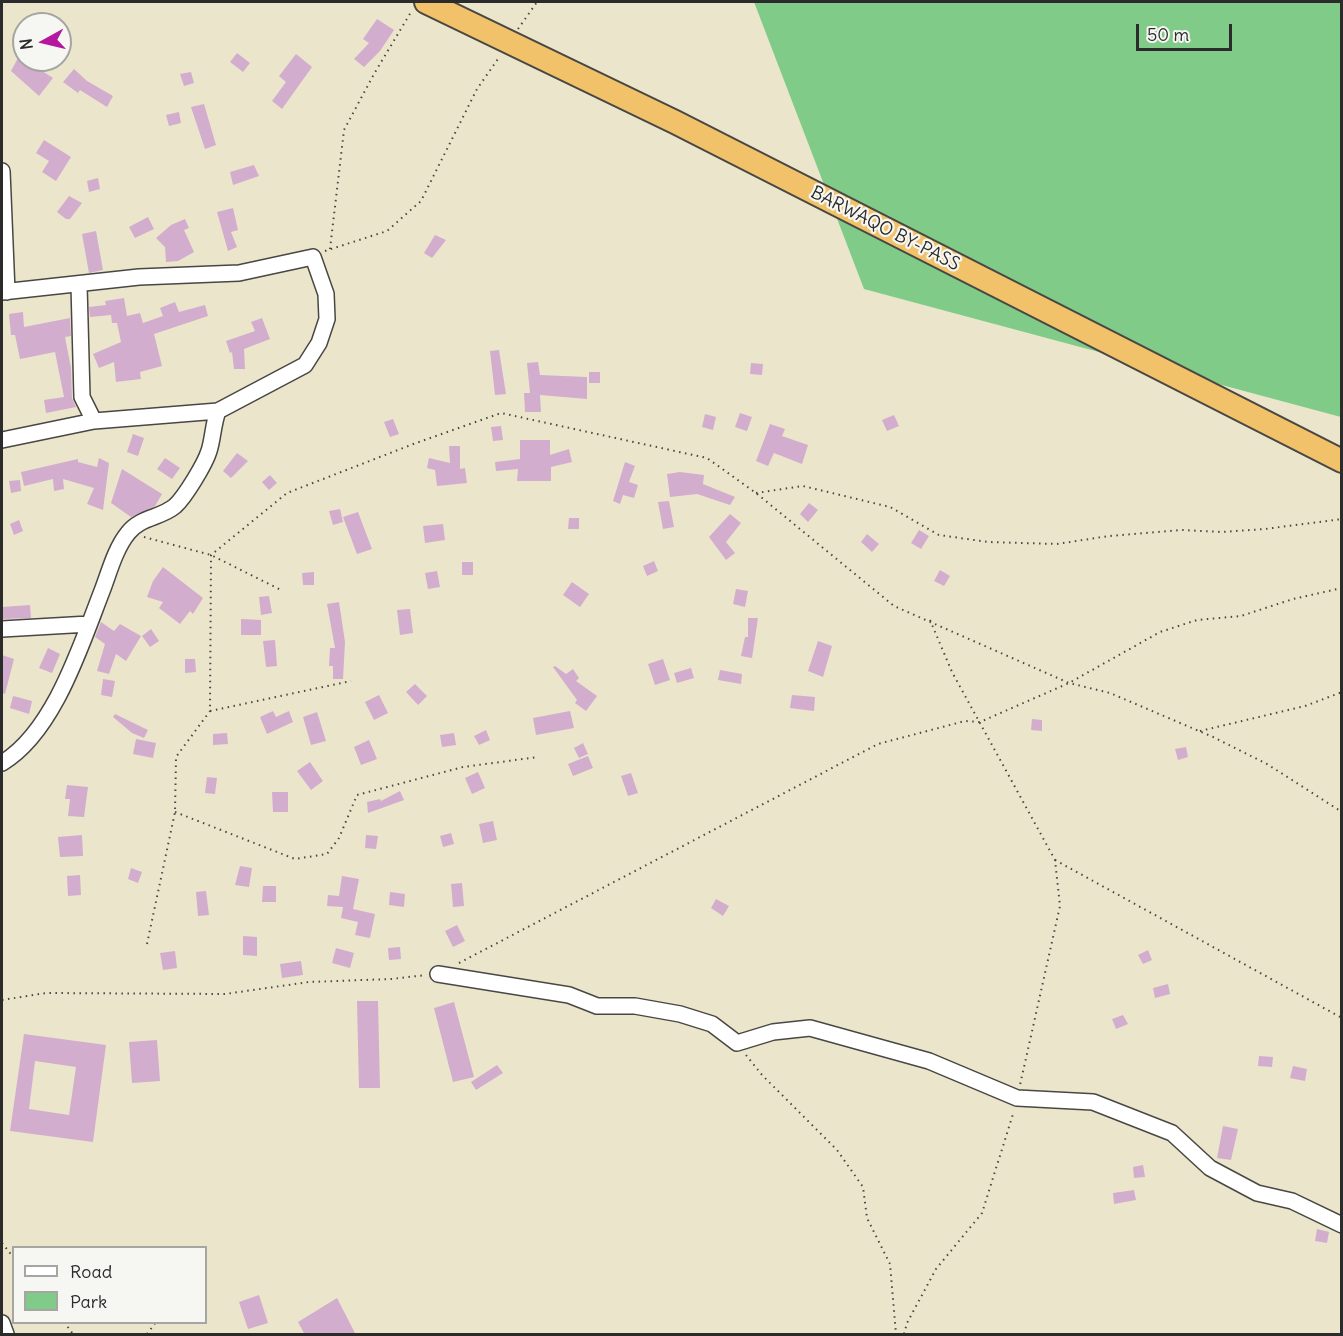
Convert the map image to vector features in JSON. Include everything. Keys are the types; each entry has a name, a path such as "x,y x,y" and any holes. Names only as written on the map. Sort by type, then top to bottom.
{"highway":[{"name":"BARWAQO BY-PASS","path":"421,3 509,42 675,122 1341,461"}],"street":[{"path":"2,171 4,292 139,277 239,273 313,257 326,294 327,319 319,343 305,365 218,411 94,421 2,440"},
{"path":"79,285 82,397 94,421"},
{"path":"2,763 11,757 32,734 51,707 89,624 112,564 128,533 142,520 174,506 209,451 218,411"},
{"path":"2,629 89,624"},
{"path":"438,974 569,995 597,1006 635,1006 680,1014 712,1024 736,1043 773,1032 810,1028 929,1061 1017,1098 1093,1102 1172,1133 1210,1168 1257,1193 1292,1201 1341,1226"},
{"path":"2,1323 6,1335"}],"path":[{"path":"421,3 374,74 344,130 330,249 387,231 421,201 477,89 537,2"},
{"path":"211,555 287,493 501,413 707,458 756,493 894,606 1069,683 1110,693 1200,731 1267,764 1341,812"},
{"path":"756,493 803,486 890,507 939,535 988,542 1057,544 1109,536 1182,530 1221,532 1265,529 1341,519"},
{"path":"128,533 211,555 281,590"},
{"path":"147,944 175,812 176,757 210,711 211,555"},
{"path":"2,1000 46,993 225,994 309,982 391,980 438,974 878,744 965,721 980,722 1069,683 1160,632 1197,620 1241,616 1293,599 1341,588"},
{"path":"904,1335 907,1323 936,1269 982,1213 1017,1098 1060,906 1055,860 952,672 930,620"},
{"path":"210,711 351,681"},
{"path":"1200,731 1305,706 1341,692"},
{"path":"175,812 295,859 327,855 339,838 357,795 463,767 538,757"},
{"path":"1055,860 1341,1018"},
{"path":"736,1043 762,1075 837,1150 862,1186 867,1218 890,1264 896,1335"},
{"path":"2,1242 12,1255"}],"green space":[{"path":"754,2 1341,2 1341,417 864,289"}],"building":[{"path":"377,19 394,30 380,51 364,67 354,59 369,43 363,39"},
{"path":"237,53 250,63 243,72 230,62"},
{"path":"296,54 312,67 282,109 272,101 286,82 279,76"},
{"path":"74,69 87,81 113,96 107,107 80,90 78,93 63,82"},
{"path":"12,72 44,72 53,78 39,96"},
{"path":"191,72 194,83 184,86 180,74"},
{"path":"204,104 216,145 205,149 191,107"},
{"path":"179,112 181,123 169,126 166,115"},
{"path":"44,140 71,157 56,181 42,172 49,161 36,153"},
{"path":"254,165 259,176 233,185 230,172"},
{"path":"98,178 100,189 89,192 87,181"},
{"path":"69,196 82,203 70,219 66,219 57,212"},
{"path":"233,208 238,230 231,232 237,247 228,251 217,212"},
{"path":"148,217 154,229 135,238 129,227"},
{"path":"185,219 189,228 184,230 194,252 178,261 166,262 165,247 156,238 171,225"},
{"path":"96,231 103,270 89,273 82,234"},
{"path":"435,235 446,240 432,258 424,253"},
{"path":"124,298 127,316 140,313 143,323 163,316 160,308 175,302 179,312 205,305 208,316 154,334 162,366 140,372 141,379 116,382 114,362 99,368 93,354 121,342 117,323 112,323 111,315 90,317 89,307 106,305 105,301"},
{"path":"23,312 24,327 70,318 71,336 65,337 71,368 72,398 76,407 46,413 44,400 64,397 55,352 20,359 15,335 11,335 9,314"},
{"path":"262,318 270,339 244,349 245,369 234,369 232,352 230,353 226,341 255,331 251,322"},
{"path":"499,350 506,394 495,395 490,351"},
{"path":"538,362 540,375 587,377 587,399 540,395 541,412 525,412 524,393 530,393 527,363"},
{"path":"751,363 763,364 762,375 750,374"},
{"path":"589,372 600,372 600,383 589,383"},
{"path":"740,413 752,417 747,431 735,427"},
{"path":"705,414 716,417 713,430 702,427"},
{"path":"894,415 899,426 887,431 882,420"},
{"path":"393,419 399,434 390,437 384,422"},
{"path":"770,424 785,429 782,436 808,445 802,464 774,453 768,466 756,461"},
{"path":"501,426 503,440 493,441 491,427"},
{"path":"133,434 144,438 138,456 127,452"},
{"path":"520,440 550,440 550,455 569,449 572,462 551,467 551,481 517,481 518,469 496,471 495,462 520,459"},
{"path":"449,446 460,446 460,469 465,468 467,483 437,486 435,470 427,468 429,458 450,463"},
{"path":"237,453 248,461 231,478 223,471"},
{"path":"99,458 109,463 103,510 87,504 94,488 63,479 64,489 54,491 53,479 24,486 21,472 78,459 78,462 97,467"},
{"path":"165,458 180,468 172,479 157,469"},
{"path":"625,462 635,466 629,482 638,485 634,498 623,495 620,504 613,501"},
{"path":"122,469 162,494 155,506 131,517 111,503"},
{"path":"680,472 704,475 703,484 735,497 730,505 697,494 670,497 667,474"},
{"path":"270,475 277,483 269,490 262,482"},
{"path":"20,480 21,491 11,493 9,481"},
{"path":"669,501 674,527 663,529 658,502"},
{"path":"809,503 818,510 808,522 800,514"},
{"path":"340,509 343,522 333,525 329,511"},
{"path":"358,512 372,549 357,554 343,517"},
{"path":"730,514 741,523 726,542 735,553 726,560 709,537"},
{"path":"569,518 579,518 579,529 568,529"},
{"path":"19,520 23,531 14,535 10,524"},
{"path":"443,524 445,540 425,543 423,526"},
{"path":"919,530 929,536 921,549 911,543"},
{"path":"867,534 879,544 872,552 861,542"},
{"path":"654,561 658,571 647,576 643,566"},
{"path":"462,562 473,562 473,575 462,575"},
{"path":"163,567 203,598 193,614 190,611 180,624 159,608 163,602 147,597 153,581"},
{"path":"940,570 950,576 944,586 934,581"},
{"path":"437,571 440,587 428,589 425,573"},
{"path":"314,572 314,585 303,585 302,573"},
{"path":"572,582 589,594 580,607 563,595"},
{"path":"736,589 748,591 745,607 733,604"},
{"path":"269,596 272,613 261,615 259,597"},
{"path":"339,602 345,642 343,679 333,679 333,666 329,666 330,648 335,648 327,604"},
{"path":"30,605 31,618 2,619 2,607"},
{"path":"410,609 413,633 400,635 397,610"},
{"path":"748,618 758,618 752,658 741,656 745,637 748,637"},
{"path":"241,619 261,620 261,635 241,635"},
{"path":"101,622 114,631 120,624 141,636 126,661 116,654 109,674 97,671 105,644 95,637"},
{"path":"151,629 159,641 150,647 142,636"},
{"path":"275,640 277,666 266,667 263,641"},
{"path":"818,641 832,646 823,677 808,671"},
{"path":"48,648 60,654 52,673 39,668"},
{"path":"2,655 14,659 5,694 2,693"},
{"path":"185,659 195,659 196,672 185,673"},
{"path":"663,659 670,680 655,685 648,664"},
{"path":"555,666 566,674 573,669 579,678 576,681 597,696 586,711 575,703 577,700 553,667"},
{"path":"691,668 694,678 677,683 674,673"},
{"path":"720,670 742,674 741,684 718,680"},
{"path":"103,679 115,681 112,697 101,695"},
{"path":"415,684 427,696 418,705 406,692"},
{"path":"379,695 388,713 374,720 365,702"},
{"path":"792,695 815,697 814,711 790,708"},
{"path":"13,696 32,701 29,714 10,708"},
{"path":"273,711 276,717 289,711 293,722 267,734 260,717"},
{"path":"570,711 574,728 536,735 533,718"},
{"path":"317,712 326,741 311,745 303,717"},
{"path":"115,714 148,730 144,738 132,733 113,717"},
{"path":"1032,719 1042,720 1042,731 1031,730"},
{"path":"486,730 490,740 479,745 474,736"},
{"path":"227,733 228,744 213,745 213,734"},
{"path":"454,733 456,745 442,747 440,735"},
{"path":"136,739 156,743 153,758 133,754"},
{"path":"369,740 377,759 361,765 354,747"},
{"path":"583,743 588,754 579,758 574,748"},
{"path":"1186,747 1188,757 1178,760 1175,749"},
{"path":"588,756 593,768 573,776 568,764"},
{"path":"310,762 323,781 311,790 297,771"},
{"path":"478,772 485,788 472,794 465,778"},
{"path":"631,773 638,793 628,796 621,776"},
{"path":"207,777 217,778 215,794 205,793"},
{"path":"67,785 88,787 84,817 68,816 70,799 65,799"},
{"path":"400,791 404,800 368,813 367,802 380,799 381,801"},
{"path":"272,792 288,792 288,812 273,812"},
{"path":"493,821 497,840 483,843 479,824"},
{"path":"451,833 454,844 443,847 440,836"},
{"path":"82,835 83,856 60,857 58,837"},
{"path":"366,835 378,836 376,849 365,848"},
{"path":"240,866 252,868 249,887 235,885"},
{"path":"131,868 142,872 138,883 128,879"},
{"path":"80,875 81,895 68,896 67,876"},
{"path":"342,876 359,879 353,909 375,914 370,938 355,935 358,922 341,918 343,907 327,906 328,895 339,896"},
{"path":"462,883 464,906 453,907 451,884"},
{"path":"263,886 276,886 276,902 262,902"},
{"path":"206,891 209,915 198,916 196,892"},
{"path":"390,892 405,894 404,907 389,905"},
{"path":"716,899 729,906 723,916 711,908"},
{"path":"457,925 465,941 453,947 445,931"},
{"path":"243,936 257,937 257,956 243,955"},
{"path":"400,947 401,959 389,960 388,948"},
{"path":"336,948 354,953 350,968 332,963"},
{"path":"1148,950 1152,960 1143,964 1138,955"},
{"path":"175,951 177,968 163,970 160,953"},
{"path":"301,961 303,975 282,978 280,964"},
{"path":"1168,984 1170,994 1155,998 1153,988"},
{"path":"357,1001 378,1001 380,1088 359,1088"},
{"path":"454,1002 474,1077 453,1082 434,1008"},
{"path":"1123,1015 1128,1024 1116,1029 1112,1019"},
{"path":"24,1034 106,1045 93,1142 10,1131","holes":["35,1061 76,1067 69,1115 29,1109"]},
{"path":"157,1040 160,1081 132,1083 129,1042"},
{"path":"1259,1056 1273,1057 1272,1067 1258,1066"},
{"path":"497,1065 503,1073 476,1090 471,1082"},
{"path":"1293,1066 1307,1069 1305,1081 1290,1078"},
{"path":"1223,1126 1238,1129 1231,1160 1217,1158"},
{"path":"1143,1165 1145,1177 1134,1178 1133,1167"},
{"path":"1134,1190 1136,1200 1114,1204 1113,1193"},
{"path":"1317,1229 1329,1232 1327,1243 1315,1241"},
{"path":"259,1295 268,1323 248,1329 239,1302"},
{"path":"337,1298 356,1335 305,1335 298,1322"}]}
